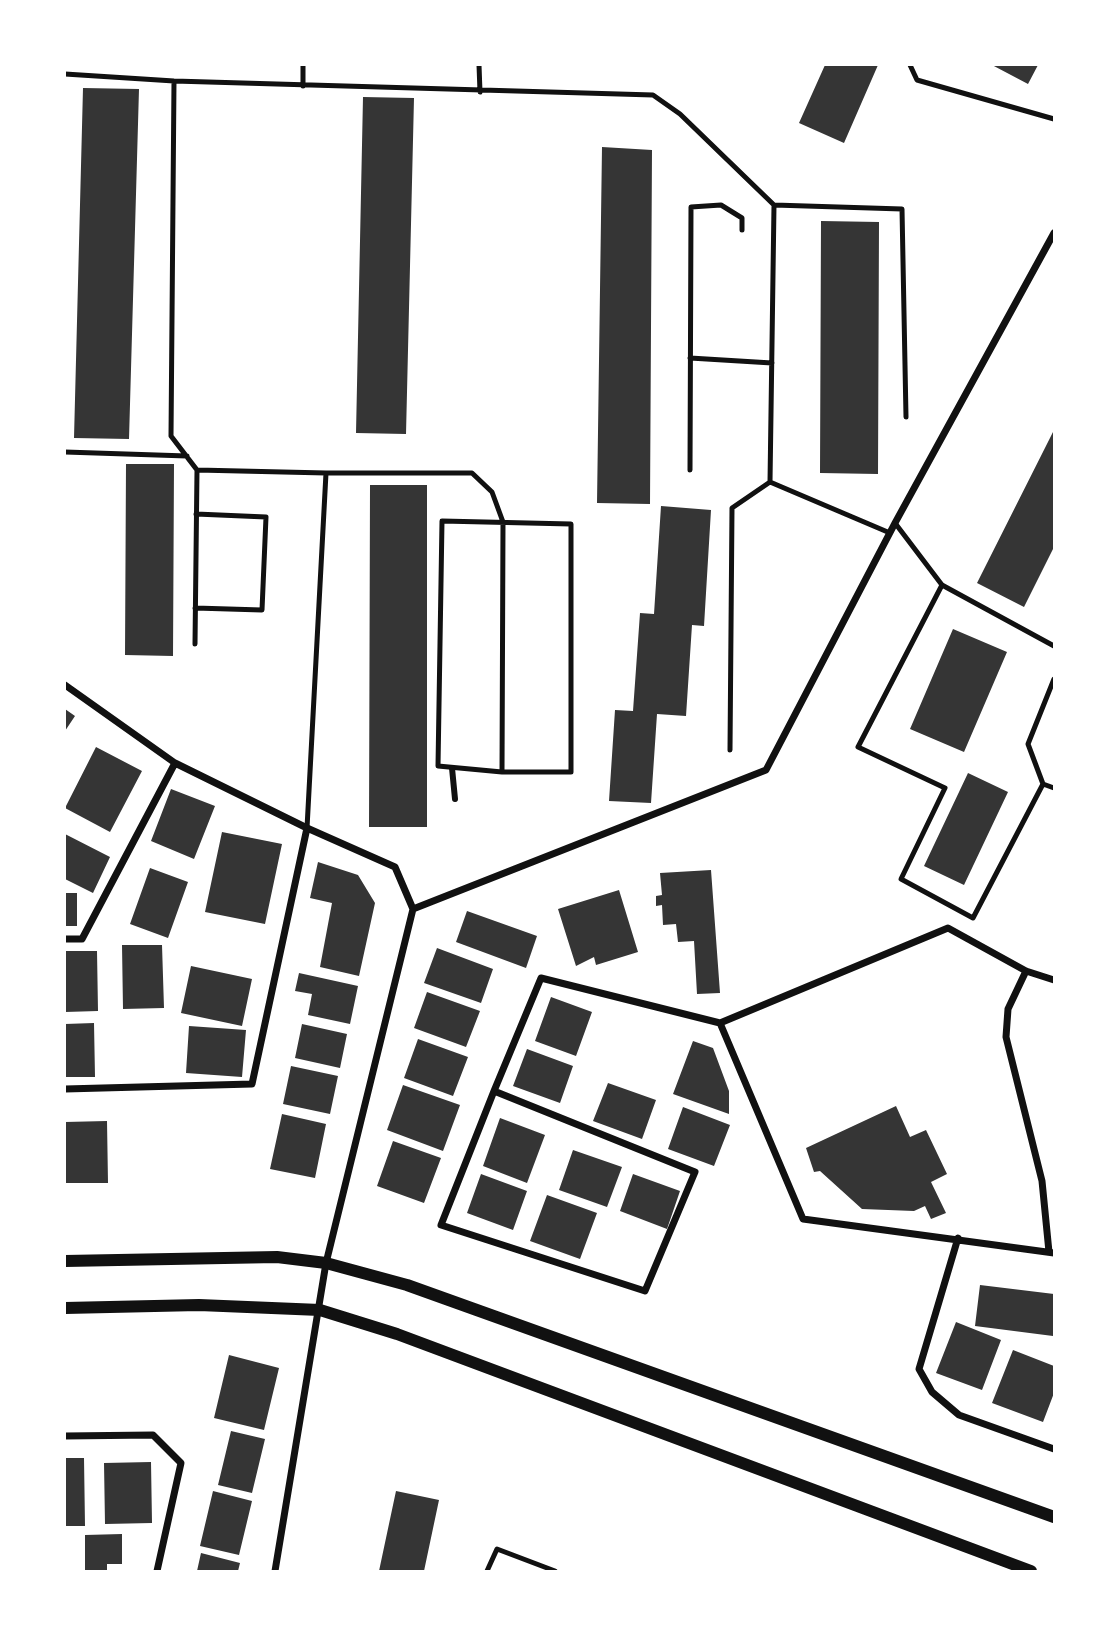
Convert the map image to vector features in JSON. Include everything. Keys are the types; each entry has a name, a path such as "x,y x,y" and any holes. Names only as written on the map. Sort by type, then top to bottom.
{"street":[{"path":"413,909 766,770 895,523 1054,233"},
{"path":"65,685 175,763 307,828 395,867 413,909 326,1263 275,1571"},
{"path":"65,939 82,939 175,763"},
{"path":"452,768 455,799"},
{"path":"65,1089 252,1084 307,828"},
{"path":"494,1091 695,1172 645,1291 441,1224 494,1091 541,978 720,1023 948,928 1026,971 1054,980"},
{"path":"720,1023 803,1219 1051,1252 1042,1181 1006,1037 1008,1009 1026,971"},
{"path":"958,1238 919,1369 932,1392 959,1415 1054,1449"},
{"path":"65,1261 276,1257 326,1263 407,1285 1054,1517"},
{"path":"65,1308 200,1305 320,1310 397,1334 1031,1571"},
{"path":"65,1436 153,1435 181,1464 157,1571"}],"lane":[{"path":"303,65 303,86"},
{"path":"480,65 480,92"},
{"path":"911,65 917,80 1054,119"},
{"path":"65,74 303,86 653,94 680,114 774,205 902,209 906,417"},
{"path":"174,81 171,436 197,470 194,644"},
{"path":"690,470 691,207 721,205 742,218 742,230"},
{"path":"770,482 774,205"},
{"path":"690,358 772,363"},
{"path":"65,452 187,456"},
{"path":"197,470 472,473 492,492 503,522 502,772"},
{"path":"307,828 326,473"},
{"path":"770,482 890,533"},
{"path":"730,750 732,508 770,482"},
{"path":"195,608 262,610 266,517 196,514"},
{"path":"442,521 503,522 571,524 571,772 502,772 438,766 442,521"},
{"path":"895,523 942,585 1054,646"},
{"path":"942,585 858,747 945,788 901,879 973,918 1043,784 1028,744 1054,679"},
{"path":"1043,784 1054,788"},
{"path":"487,1571 497,1549 554,1571"}],"building":[{"path":"825,65 878,65 844,143 799,123"},
{"path":"992,65 1038,65 1028,84"},
{"path":"83,88 139,89 129,439 74,438"},
{"path":"363,97 414,98 406,434 356,433"},
{"path":"602,147 652,150 650,504 597,503"},
{"path":"821,221 879,222 878,474 820,473"},
{"path":"1054,430 1054,547 1024,607 977,583"},
{"path":"126,464 174,464 173,656 125,655"},
{"path":"370,485 427,485 427,827 369,827"},
{"path":"661,506 711,510 704,626 692,625 686,716 657,714 651,803 609,801 615,710 633,711 640,613 654,614"},
{"path":"953,629 1007,652 964,752 910,729"},
{"path":"65,709 75,716 65,731"},
{"path":"96,747 142,771 110,832 65,808"},
{"path":"968,773 1008,792 964,885 924,866"},
{"path":"171,789 215,806 194,859 151,841"},
{"path":"222,832 282,844 265,924 205,912"},
{"path":"65,834 110,857 93,893 65,879"},
{"path":"318,862 358,875 375,903 359,976 320,967 332,903 310,898"},
{"path":"150,868 188,882 168,938 130,924"},
{"path":"711,870 720,993 697,994 694,941 678,942 676,924 663,925 662,905 656,906 656,896 662,895 660,873"},
{"path":"619,890 638,952 596,965 594,957 576,966 558,909"},
{"path":"65,893 77,893 77,926 65,926"},
{"path":"467,911 537,936 526,968 456,942"},
{"path":"122,945 162,945 164,1008 123,1009"},
{"path":"437,948 493,969 481,1003 424,983"},
{"path":"65,951 97,951 98,1011 65,1012"},
{"path":"191,966 252,979 242,1026 181,1013"},
{"path":"299,973 358,986 350,1024 308,1015 312,994 295,991"},
{"path":"427,992 480,1011 466,1047 414,1028"},
{"path":"551,997 592,1012 576,1056 535,1041"},
{"path":"94,1023 95,1077 65,1077 65,1024"},
{"path":"302,1024 347,1034 340,1068 295,1058"},
{"path":"189,1026 246,1030 242,1077 186,1073"},
{"path":"418,1039 468,1057 453,1096 404,1078"},
{"path":"693,1041 713,1048 729,1091 729,1114 673,1094"},
{"path":"527,1049 573,1066 560,1103 513,1086"},
{"path":"291,1066 338,1076 330,1114 283,1104"},
{"path":"608,1083 656,1100 642,1139 593,1121"},
{"path":"403,1085 460,1105 443,1151 387,1130"},
{"path":"896,1106 910,1137 926,1130 947,1174 931,1182 946,1213 931,1219 925,1206 914,1211 862,1209 820,1171 814,1172 806,1148"},
{"path":"683,1107 730,1125 714,1166 668,1149"},
{"path":"282,1114 326,1124 315,1178 270,1169"},
{"path":"500,1118 545,1135 527,1183 483,1166"},
{"path":"107,1121 108,1183 65,1183 65,1122"},
{"path":"393,1141 441,1158 424,1203 377,1186"},
{"path":"573,1150 622,1167 607,1207 559,1190"},
{"path":"481,1174 527,1191 513,1230 467,1213"},
{"path":"633,1174 680,1191 667,1229 620,1211"},
{"path":"547,1195 597,1213 580,1259 530,1241"},
{"path":"980,1285 1054,1294 1053,1336 975,1326"},
{"path":"956,1322 1001,1340 982,1390 936,1373"},
{"path":"1013,1350 1054,1366 1054,1393 1043,1422 992,1403"},
{"path":"229,1355 279,1368 264,1430 214,1418"},
{"path":"231,1431 265,1439 252,1493 218,1485"},
{"path":"65,1458 84,1458 85,1526 65,1526"},
{"path":"151,1462 152,1523 105,1524 104,1463"},
{"path":"213,1491 252,1501 239,1555 200,1546"},
{"path":"396,1491 439,1500 424,1571 379,1571"},
{"path":"122,1534 122,1564 107,1564 107,1571 85,1571 85,1535"},
{"path":"201,1553 240,1563 238,1571 197,1571"}]}
